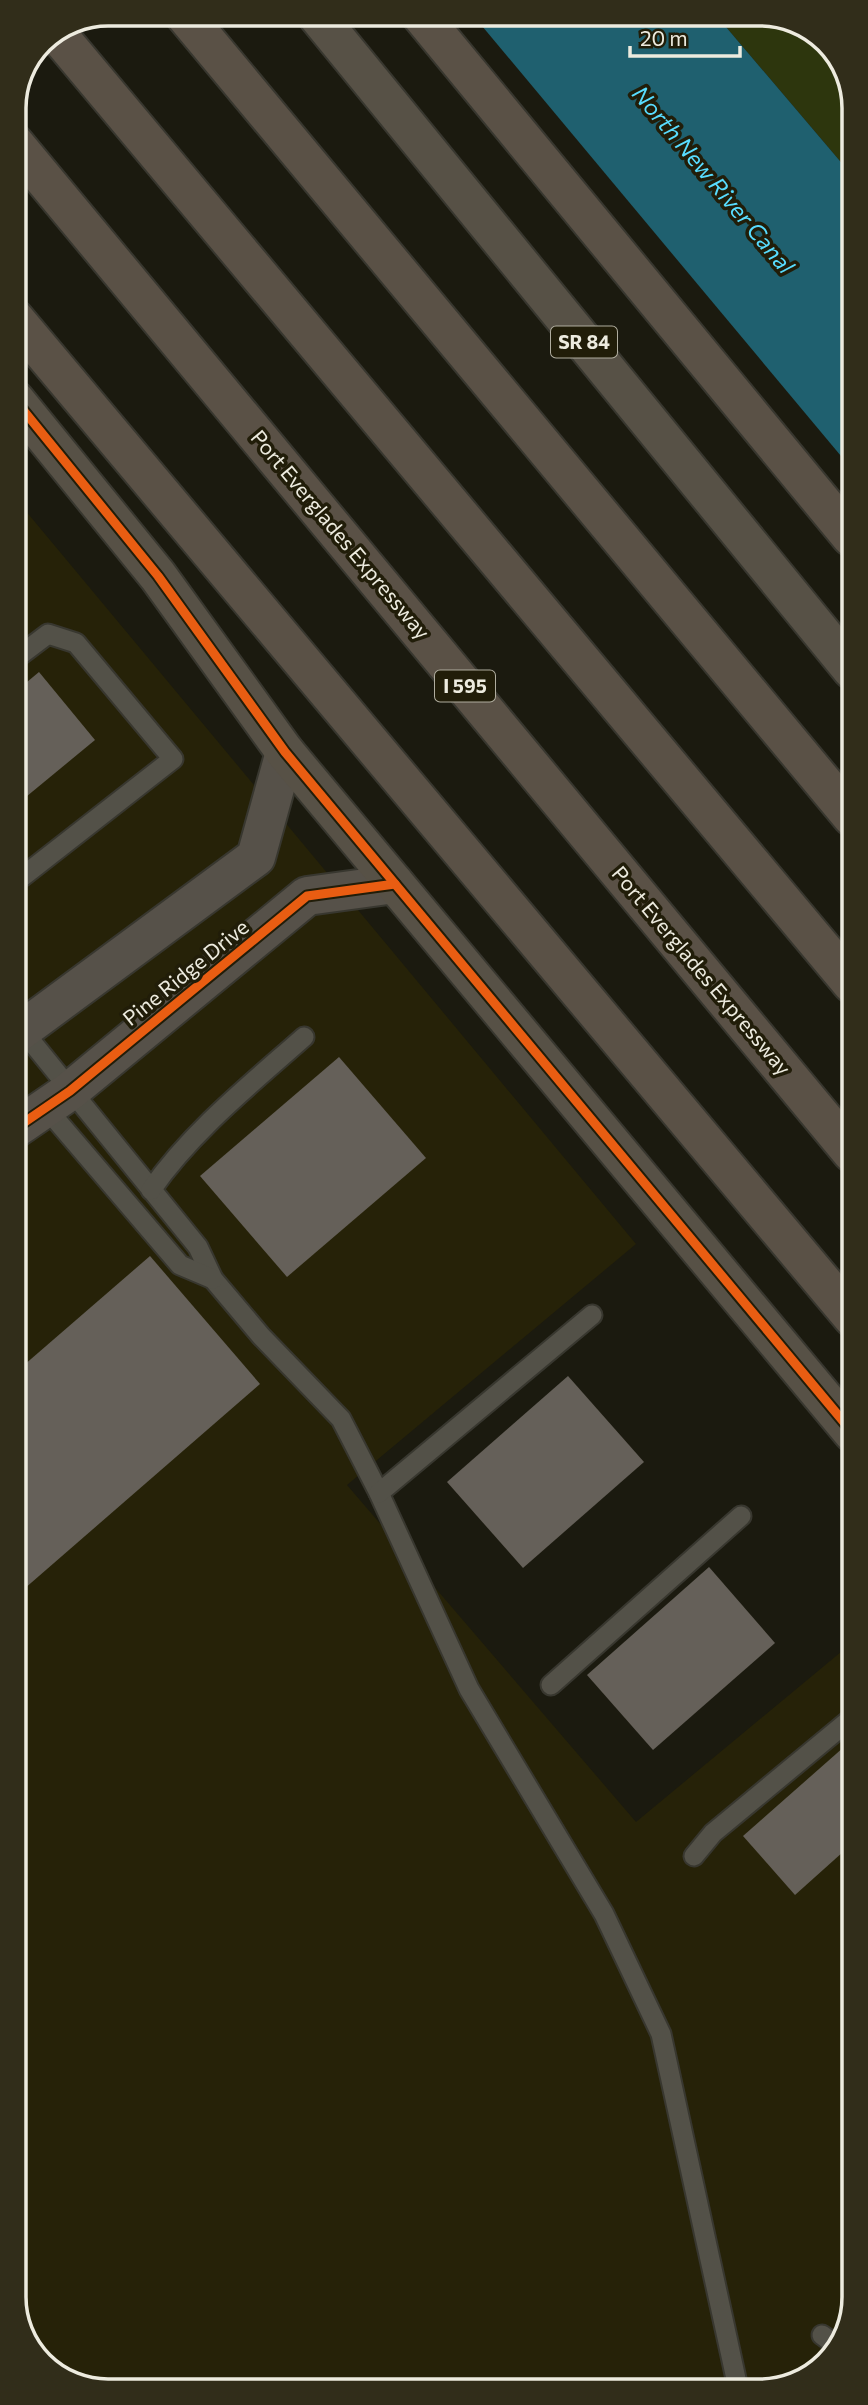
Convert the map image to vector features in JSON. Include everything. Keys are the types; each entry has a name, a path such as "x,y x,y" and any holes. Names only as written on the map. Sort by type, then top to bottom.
{"highway":[{"path":"194,26 842,805"},
{"path":"430,26 842,526"},
{"path":"62,40 842,972"},
{"name":"Port Everglades Expressway","path":"26,157 842,1141"},
{"path":"26,170 77,218"},
{"path":"26,331 842,1305"}],"main road":[{"name":"SR 84","path":"326,26 842,658"},
{"path":"26,414 158,576 285,752 842,1420"}],"street":[{"path":"26,1023 256,857 285,752"},
{"name":"Pine Ridge Drive","path":"44,1109 307,896 396,884"}],"lane":[{"path":"26,651 48,634 76,643 173,759 26,874"},
{"path":"151,1189 170,1162 304,1037"},
{"path":"26,1054 44,1109 180,1265 213,1279"},
{"path":"44,1109 151,1189 198,1247 213,1279 261,1336 341,1419 379,1493 469,1689 604,1914 661,2034 736,2379"},
{"path":"379,1493 592,1315"},
{"path":"551,1685 741,1516"},
{"path":"694,1856 713,1833 842,1726"}],"shaded area":[{"path":"26,511 636,1244 347,1485 636,1822 842,1651 842,2297 840,2313 831,2338 818,2355 796,2370 781,2376 760,2379 102,2379 67,2368 46,2351 29,2318 26,2297"}],"green space":[{"path":"725,26 766,26 781,29 801,37 818,50 828,62 839,87 842,108 842,163"}],"water":[{"name":"North New River Canal","path":"482,26 725,26 842,163 842,457"}],"building":[{"path":"39,672 95,740 26,797 26,683"},
{"path":"339,1057 426,1158 287,1277 200,1176"},
{"path":"150,1256 260,1384 26,1587 26,1363"},
{"path":"568,1376 644,1462 523,1568 447,1482"},
{"path":"709,1567 775,1643 653,1750 587,1675"},
{"path":"842,1749 842,1853 795,1895 743,1836"}],"cycle path":[{"path":"26,414 158,576 285,752 842,1420"},
{"path":"26,1121 70,1091 307,896 395,884"}]}
